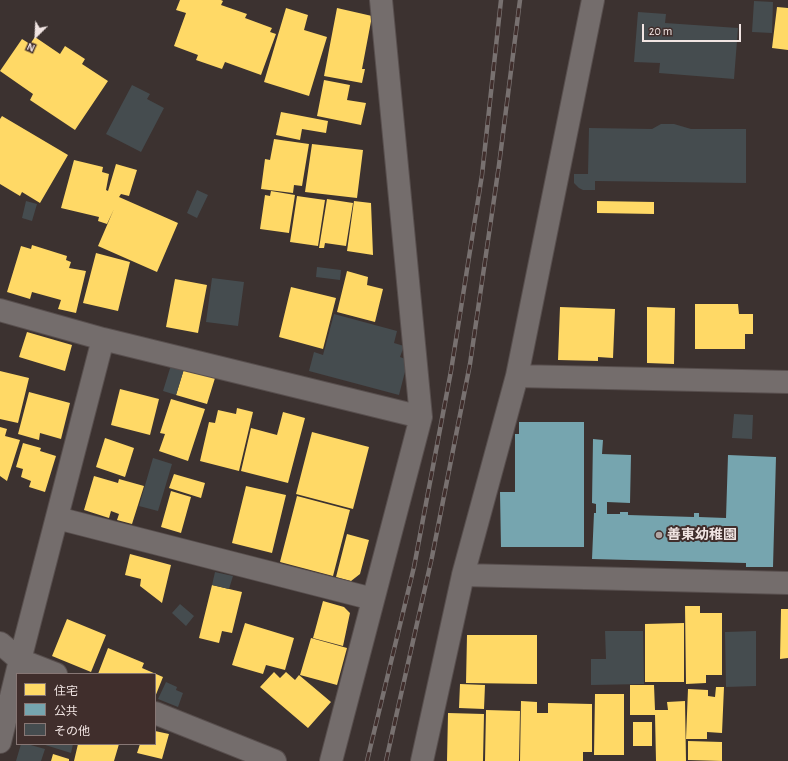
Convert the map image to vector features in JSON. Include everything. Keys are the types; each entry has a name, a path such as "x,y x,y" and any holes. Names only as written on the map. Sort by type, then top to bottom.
{"street":[{"path":"331,761 421,416 381,0"},
{"path":"422,761 463,575 518,376 593,0"},
{"path":"0,310 103,339 421,416"},
{"path":"17,673 103,339"},
{"path":"518,376 788,382"},
{"path":"57,518 373,599"},
{"path":"463,575 788,583"},
{"path":"0,643 20,660 53,673"},
{"path":"0,742 16,676"},
{"path":"156,713 275,761"}],"building: 住宅":[{"path":"180,0 221,0 223,1 221,5 247,14 245,18 272,28 270,32 276,34 261,75 225,62 222,69 196,60 198,55 174,46 186,13 176,10"},
{"path":"777,7 788,8 788,50 772,48"},
{"path":"286,8 308,15 304,30 327,37 309,96 264,82"},
{"path":"337,8 372,16 362,69 365,69 362,83 324,76"},
{"path":"35,37 60,54 65,46 85,59 82,64 108,81 75,130 30,100 33,94 0,71 22,39 30,44"},
{"path":"324,80 350,85 347,100 366,103 361,125 317,116"},
{"path":"281,112 328,121 326,133 302,129 300,140 276,135"},
{"path":"2,116 68,155 40,203 22,192 20,196 0,184 0,119"},
{"path":"274,139 309,144 302,186 294,185 293,193 261,189 265,159 270,160"},
{"path":"312,144 363,150 357,198 305,192"},
{"path":"74,160 103,167 102,172 109,174 106,190 108,191 116,164 137,170 129,196 121,194 119,197 178,223 157,272 98,246 114,209 107,224 98,221 99,217 61,208"},
{"path":"271,191 295,195 289,233 260,229 265,195 270,196"},
{"path":"297,196 325,200 318,246 290,242"},
{"path":"327,199 353,203 346,246 325,243 324,248 319,248"},
{"path":"354,201 371,203 373,255 347,251"},
{"path":"597,201 654,202 654,214 597,213"},
{"path":"32,245 67,256 66,260 71,262 69,268 86,271 76,313 58,309 61,300 32,292 30,299 7,292 21,246 31,249"},
{"path":"96,253 130,262 118,311 83,303"},
{"path":"347,271 368,277 367,285 383,289 375,322 337,312"},
{"path":"175,279 207,285 198,333 166,327"},
{"path":"291,287 336,298 323,349 279,337"},
{"path":"695,304 738,304 739,314 753,314 753,334 745,334 745,349 695,349"},
{"path":"560,307 615,309 613,358 598,357 598,361 558,360"},
{"path":"647,307 675,308 674,364 647,363"},
{"path":"27,332 72,345 65,371 19,357"},
{"path":"184,369 215,378 207,404 176,395"},
{"path":"0,371 29,378 18,423 0,419"},
{"path":"120,389 159,399 150,435 111,425"},
{"path":"29,392 70,403 61,439 40,433 39,440 18,434"},
{"path":"171,399 205,409 188,461 159,451 165,434 160,433"},
{"path":"237,408 253,412 239,471 200,461 209,422 215,423 218,410 236,414"},
{"path":"283,412 305,418 288,483 241,471 251,428 277,435"},
{"path":"0,427 7,429 5,436 20,440 7,481 0,476"},
{"path":"312,432 369,447 353,509 296,494"},
{"path":"105,438 134,448 125,477 96,467"},
{"path":"23,443 41,448 40,451 56,456 45,492 29,487 31,481 21,477 23,469 16,467"},
{"path":"174,474 205,483 201,498 169,488"},
{"path":"94,476 118,483 119,479 144,486 132,524 117,520 119,514 111,511 109,518 84,510"},
{"path":"246,486 286,495 272,553 232,543"},
{"path":"171,491 191,497 181,533 161,527"},
{"path":"297,496 350,510 333,576 280,562"},
{"path":"347,534 369,540 360,574 351,581 336,577"},
{"path":"130,554 171,565 162,603 140,586 141,579 125,575"},
{"path":"212,585 242,592 232,633 222,631 219,643 199,638"},
{"path":"323,601 344,607 350,613 343,646 313,638"},
{"path":"685,606 700,606 700,613 722,613 722,675 706,675 706,683 686,684"},
{"path":"781,609 788,609 788,658 780,659"},
{"path":"67,619 106,635 91,672 52,656"},
{"path":"245,623 294,638 285,670 266,665 263,674 232,665"},
{"path":"684,623 684,682 645,682 645,624"},
{"path":"467,635 537,635 537,684 466,683"},
{"path":"311,638 347,648 337,685 300,675"},
{"path":"108,648 144,663 142,668 154,673 98,673"},
{"path":"274,672 280,678 286,672 295,680 299,675 331,702 308,728 260,687"},
{"path":"156,674 163,677 156,694"},
{"path":"460,684 485,685 484,709 459,708"},
{"path":"630,685 654,685 655,710 668,710 667,702 685,701 686,761 656,761 655,715 630,715"},
{"path":"716,687 724,687 722,733 707,732 707,739 686,739 688,689 708,690 708,696 715,697"},
{"path":"595,694 624,694 624,755 594,755"},
{"path":"521,701 537,702 537,713 548,713 548,703 592,704 592,752 583,752 583,761 520,761"},
{"path":"486,710 520,711 519,761 485,761"},
{"path":"448,713 484,714 483,761 447,761"},
{"path":"633,722 652,722 652,746 633,746"},
{"path":"156,731 169,734 162,759 137,753 140,745 156,745"},
{"path":"688,741 722,742 722,761 688,760"},
{"path":"78,745 119,745 114,761 74,761"},
{"path":"53,754 69,759 69,761 51,761"}],"building: 公共":[{"path":"519,422 584,422 584,547 501,547 500,492 515,492 515,434 519,434"},
{"path":"593,439 603,440 602,454 631,455 630,503 607,502 607,514 620,514 620,512 628,512 628,515 694,517 694,513 699,513 699,517 726,518 728,455 776,457 773,567 746,567 746,563 592,559 594,513 596,513 596,504 592,503"}],"building: その他":[{"path":"754,1 773,2 772,33 752,32"},
{"path":"638,12 666,14 665,23 738,28 734,79 659,73 660,63 634,62"},
{"path":"132,85 150,94 147,99 164,108 141,152 106,134"},
{"path":"661,124 674,124 691,129 746,129 746,183 595,181 595,190 583,190 574,183 574,174 588,174 589,128 652,129"},
{"path":"197,190 208,195 197,218 187,213"},
{"path":"26,201 37,204 32,221 22,218"},
{"path":"317,267 341,270 340,280 316,277"},
{"path":"212,278 244,282 238,326 206,322"},
{"path":"334,314 397,331 394,343 404,346 400,357 408,360 399,395 309,371 314,352 323,355"},
{"path":"171,365 184,369 176,395 163,391"},
{"path":"734,414 753,415 752,439 732,438"},
{"path":"153,458 172,464 158,511 139,506"},
{"path":"215,572 233,576 229,589 212,585"},
{"path":"180,604 194,616 186,626 172,613"},
{"path":"605,631 643,631 644,684 591,685 591,659 606,659"},
{"path":"756,631 756,686 726,687 725,632"},
{"path":"166,682 177,687 176,690 183,693 178,707 158,699"},
{"path":"21,745 31,745 45,749 41,761 16,761"},
{"path":"45,745 73,745 71,753"}],"railway":[{"path":"367,761 414,567 451,371 482,175 501,0"},
{"path":"386,761 432,557 470,364 499,165 520,0"}],"place":[{"name":"善東幼稚園","path":"659,535"}]}
